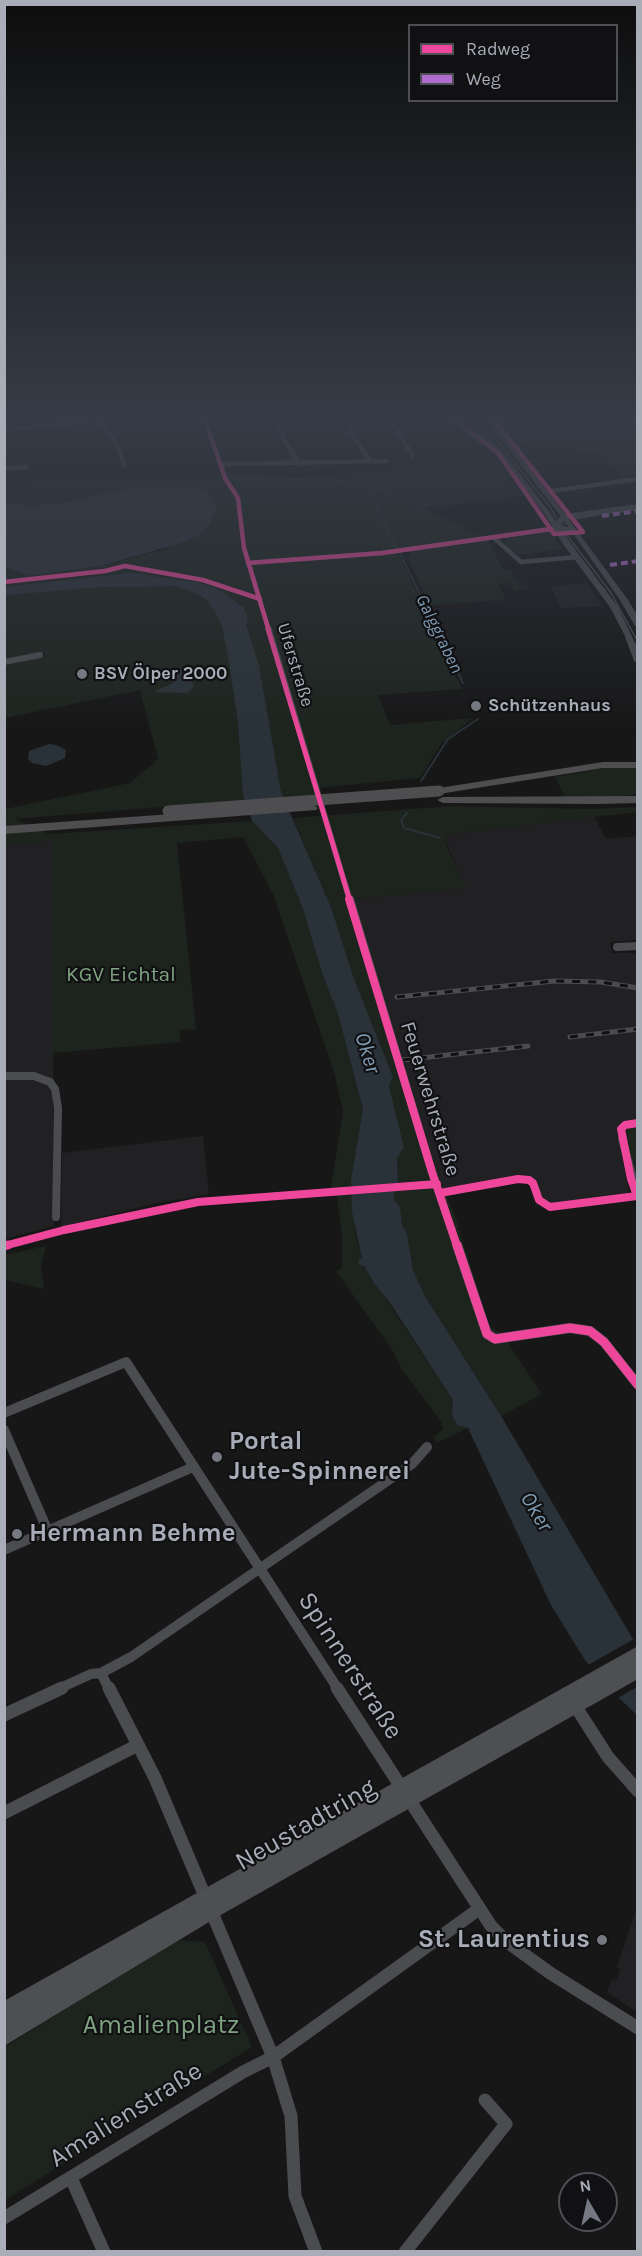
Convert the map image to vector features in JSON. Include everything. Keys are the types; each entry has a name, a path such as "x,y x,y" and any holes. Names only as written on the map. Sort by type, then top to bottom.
{"highway":[{"path":"441,796 638,760"},
{"path":"623,764 638,765"},
{"path":"4,823 169,815 441,796 598,801 638,799"},
{"path":"4,832 169,815"}],"main road":[{"path":"570,525 624,600 638,624"},
{"path":"556,527 614,607 628,634 638,661"},
{"name":"Neustadtring","path":"4,2013 209,1904 577,1696 638,1655"},
{"name":"Neustadtring","path":"577,1696 638,1669"},
{"name":"Neustadtring","path":"4,2035 209,1904"}],"street":[{"path":"248,563 382,553 556,527 573,529"},
{"path":"494,538 521,562 577,557"},
{"name":"Uferstraße","path":"244,548 317,791"},
{"path":"4,662 40,655"},
{"name":"Feuerwehrstraße","path":"317,791 432,1172 487,1334 495,1339 581,1329 598,1336 604,1342"},
{"path":"617,947 638,946"},
{"path":"4,1076 34,1076 50,1082 55,1089 58,1108 56,1217"},
{"path":"622,1139 638,1196"},
{"path":"604,1342 638,1385"},
{"name":"Spinnerstraße","path":"4,1413 126,1362 491,1926 506,1941 550,1973 638,2028"},
{"path":"4,1430 47,1529"},
{"path":"4,1715 91,1674 101,1673 131,1657 412,1464 427,1447"},
{"path":"4,1550 47,1529 194,1467"},
{"path":"101,1673 138,1745 209,1904 273,2056 291,2116 295,2196 316,2252"},
{"path":"577,1696 608,1757 638,1791"},
{"path":"4,1813 138,1745"},
{"name":"Amalienstraße","path":"4,2218 273,2056 479,1909"},
{"path":"405,2252 506,2124 485,2100"},
{"path":"71,2178 104,2252"}],"shaded area":[{"path":"587,583 602,606 561,608 550,586"},
{"path":"594,817 606,839 637,836 637,940 610,942 612,953 637,953 637,1120 623,1122 617,1129 629,1193 626,1197 550,1205 542,1202 537,1183 525,1177 444,1190 434,1168 354,899 466,888 443,835"},
{"path":"52,840 54,1226 5,1239 5,845"},
{"path":"203,1136 209,1194 152,1204 61,1227 62,1153"},
{"path":"637,1908 637,2012 607,1992 612,1979 616,1981 620,1969 617,1967"}],"green space":[{"name":"KGV Eichtal","path":"180,525 459,525 482,537 396,550 462,689 378,695 390,725 473,718 441,744 420,778 319,788 320,794 15,819 49,834 252,821 278,848 303,909 322,973 338,1014 363,1109 359,1142 355,1231 364,1266 453,1400 452,1415 456,1424 468,1428 436,1443 434,1437 443,1429 441,1421 402,1370 393,1351 336,1271 342,1268 342,1235 337,1197 330,1194 343,1111 334,1072 273,894 243,837 177,843 196,1029 179,1030 181,1042 52,1053 52,841 5,845 5,809 130,783 158,759 140,690 5,718 5,665 45,656 44,653 5,661 5,567 22,574 105,565 167,549"},
{"path":"549,530 563,549 519,555 508,546 503,536"},
{"path":"487,540 504,570 533,568 510,571 517,581 535,580 519,582 519,586 536,587 514,591 510,583 498,584 506,600 430,605 407,556 411,555 409,550"},
{"path":"606,768 637,768 637,794 621,797 565,797 555,777"},
{"path":"451,806 591,809 637,807 637,812 444,835 447,847 467,888 354,899 434,1168 454,1213 489,1326 502,1334 542,1394 501,1416 425,1296 413,1270 400,1207 394,1200 395,1184 398,1183 397,1158 404,1147 389,1086 393,1077 353,976 331,907 293,818"},
{"path":"637,1126 637,1183 624,1131 629,1127"},
{"path":"46,1246 41,1267 44,1289 5,1280 5,1255"},
{"name":"Amalienplatz","path":"175,1940 205,1942 252,2047 5,2200 5,2047"}],"water":[{"path":"5,525 208,525 200,534 184,542 101,566 29,576 5,567"},
{"name":"Oker","path":"131,573 201,583 219,590 244,608 248,619 246,625 259,666 281,792 331,907 353,976 393,1077 389,1086 404,1147 397,1158 398,1183 395,1184 394,1200 400,1207 413,1270 425,1296 501,1416 637,1646 637,1715 603,1683 585,1660 551,1605 468,1428 457,1425 452,1415 453,1400 390,1303 364,1266 359,1265 358,1261 362,1258 352,1212 351,1181 363,1109 338,1014 322,973 303,909 278,848 252,821 243,794 238,723 229,662 222,626 214,610 206,599 175,586 103,587 5,595 4,587"},
{"path":"174,669 185,671 194,685 192,689 187,693 153,692 173,683 175,678 171,672"},
{"path":"49,744 66,750 65,758 46,766 32,763 28,759 29,751"}],"pier":[{"path":"636,1638 637,1687 616,1699 600,1685 586,1666"}],"waterway":[{"name":"Galggraben","path":"386,525 397,549"},
{"name":"Galggraben","path":"399,552 438,631"},
{"name":"Galggraben","path":"437,629 463,683"},
{"name":"Galggraben","path":"421,781 448,739 478,719"},
{"name":"Galggraben","path":"407,813 401,820 404,828 440,838"}],"tram line":[{"path":"560,525 563,530"},
{"path":"563,525 563,530"},
{"path":"563,530 611,593 638,642"}],"railway":[{"path":"397,997 554,981 601,982 638,988"},
{"path":"570,1037 638,1029"},
{"path":"403,1060 528,1046"}],"marked path":[{"path":"610,565 638,561"}],"cycle path":[{"path":"241,525 244,548 432,1172 487,1334 495,1339 570,1328 590,1331 604,1342 638,1385"},
{"path":"548,525 554,534 583,532 578,525"},
{"path":"248,563 382,553 551,529"},
{"path":"4,582 105,571 125,566 203,580 260,599"},
{"path":"440,1193 518,1179 529,1180 533,1183 539,1200 550,1207 637,1196 631,1179 621,1129 625,1125 638,1123"},
{"path":"4,1246 64,1230 198,1202 437,1184"}],"place":[{"name":"BSV Ölper 2000","path":"82,674"},
{"name":"Schützenhaus","path":"476,706"},
{"name":"Portal Jute-Spinnerei","path":"217,1457"},
{"name":"Hermann Behme","path":"17,1534"},
{"name":"St. Laurentius","path":"602,1940"}]}
